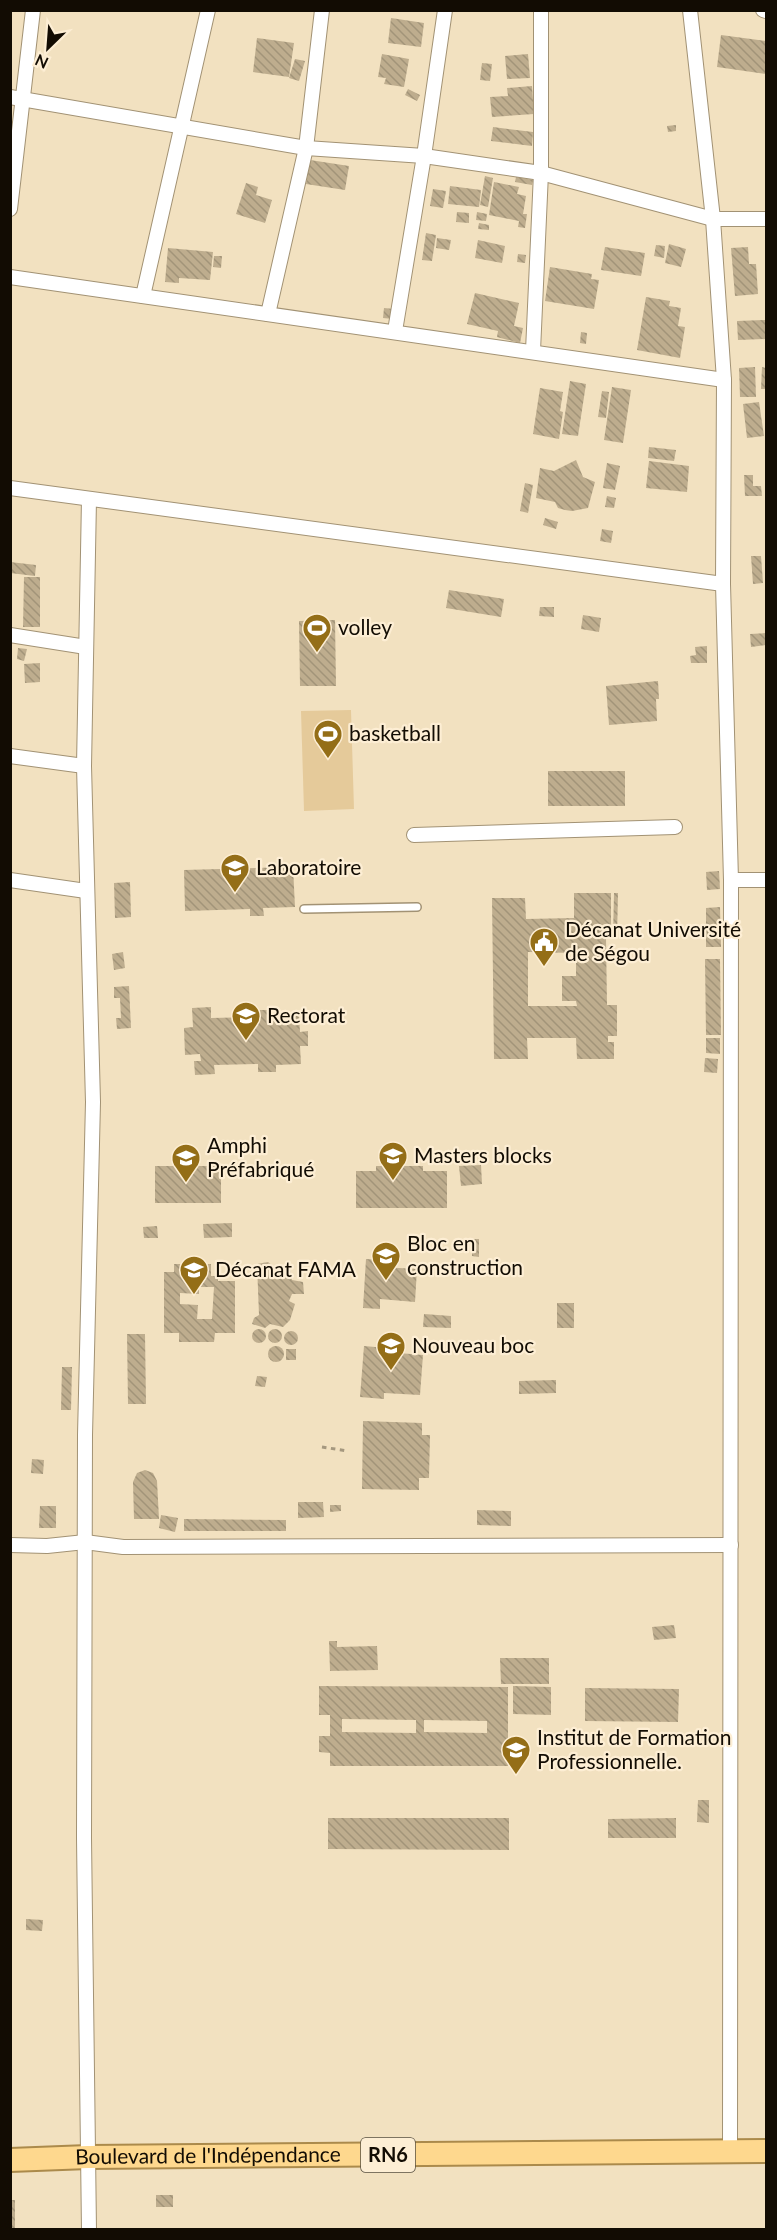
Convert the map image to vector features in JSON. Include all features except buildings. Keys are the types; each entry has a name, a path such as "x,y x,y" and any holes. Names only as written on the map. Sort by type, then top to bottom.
{"highway":[{"name":"Boulevard de l'Indépendance","path":"10,2160 88,2157 766,2151"}],"street":[{"path":"10,210 17,98 33,10"},
{"path":"143,296 208,10"},
{"path":"268,314 306,148 322,10"},
{"path":"395,331 445,10"},
{"path":"533,351 541,173 541,10"},
{"path":"690,10 713,219 724,380 723,584 731,880 730,2152"},
{"path":"17,98 306,148 424,156 541,173 713,219 766,219"},
{"path":"10,276 724,380"},
{"path":"10,488 723,584"},
{"path":"89,499 84,766 93,1102 85,1542 84,1838 89,2229"},
{"path":"10,635 86,647"},
{"path":"10,756 84,766"},
{"path":"414,835 675,827"},
{"path":"10,880 86,891"},
{"path":"731,880 766,880"},
{"path":"10,1545 47,1546 85,1542 123,1547 730,1545"}],"lane":[{"path":"304,909 417,907"}],"path":[{"path":"322,1447 348,1451"}],"shaded area":[{"name":"basketball","path":"351,710 354,809 304,811 301,711"}],"place":[{"name":"volley","path":"317,654"},
{"name":"basketball","path":"328,760"},
{"name":"Laboratoire","path":"235,894"},
{"name":"Décanat Université de Ségou","path":"544,968"},
{"name":"Rectorat","path":"246,1042"},
{"name":"Masters blocks","path":"393,1182"},
{"name":"Amphi Préfabriqué","path":"186,1184"},
{"name":"Bloc en construction","path":"386,1282"},
{"name":"Décanat FAMA","path":"194,1296"},
{"name":"Nouveau boc","path":"391,1372"},
{"name":"Institut de Formation Professionnelle.","path":"516,1776"}]}
